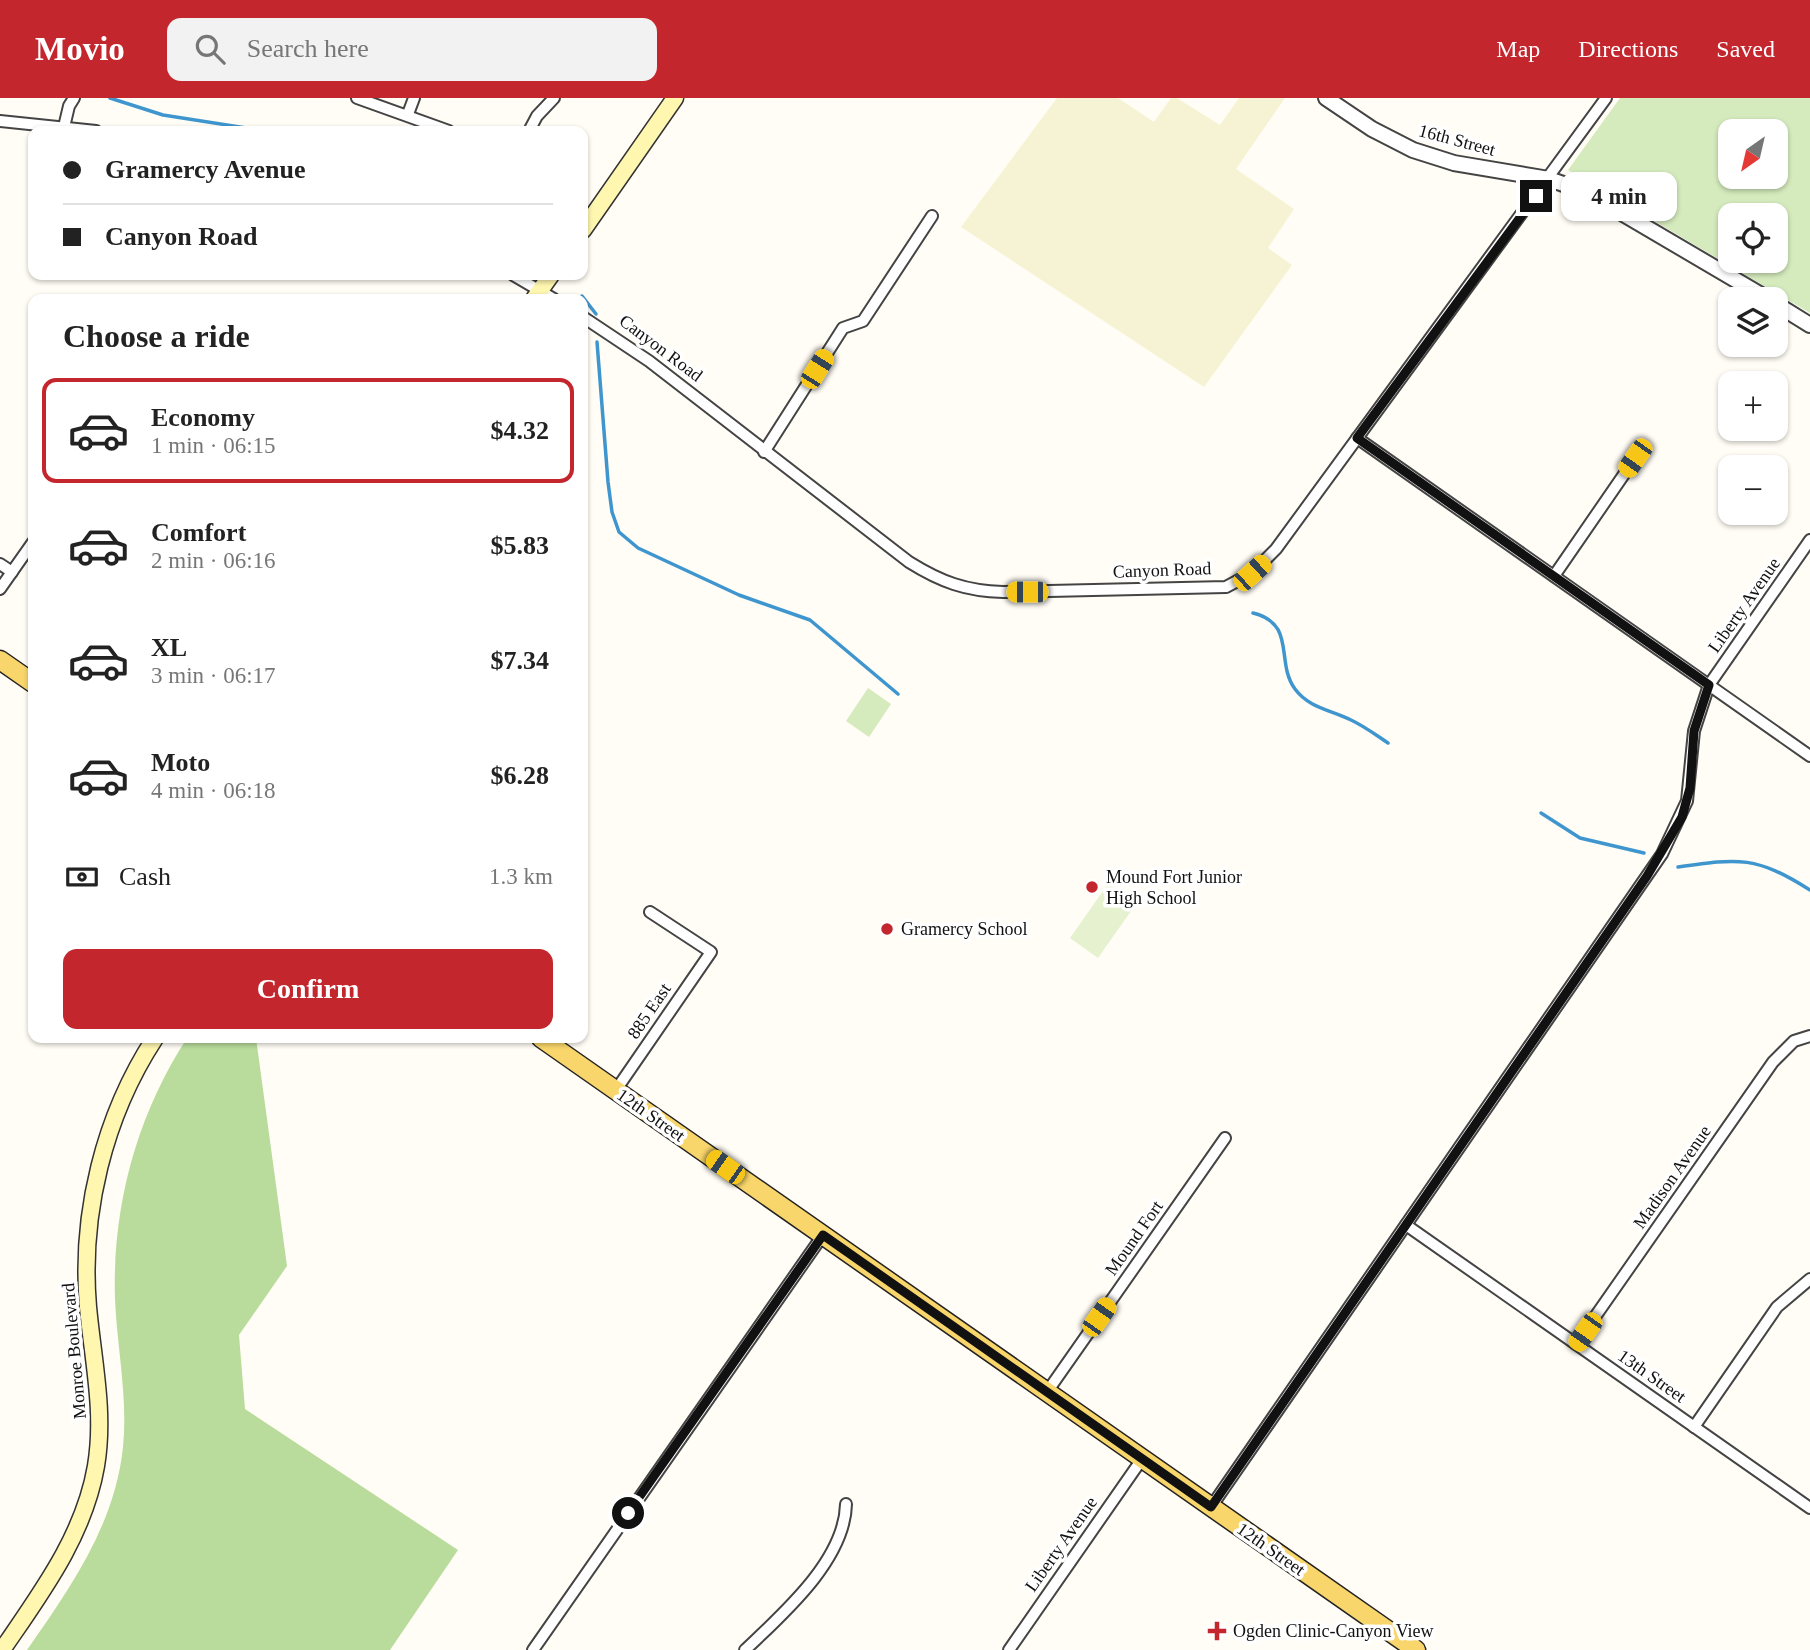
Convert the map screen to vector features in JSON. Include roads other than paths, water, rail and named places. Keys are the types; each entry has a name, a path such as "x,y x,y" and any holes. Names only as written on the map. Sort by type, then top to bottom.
{"main road":[{"path":"588,222 668,100"},
{"path":"0,660 28,680"},
{"name":"Monroe Boulevard","path":"2,1650 66,1552 82,1517 93,1481 100,1425 88,1306 89,1226 95,1189 118,1109 135,1071 152,1043"},
{"name":"12th Street","path":"548,1043 1416,1650"}],"street":[{"path":"64,126 74,98"},
{"path":"357,98 437,126"},
{"path":"408,114 414,98"},
{"path":"532,126 554,98"},
{"name":"16th Street","path":"1326,98 1371,129 1413,150 1454,163 1549,179"},
{"name":"Canyon Road","path":"588,320 649,361 909,562 955,586 978,592 1184,590 1226,587 1252,573 1276,549 1606,98"},
{"path":"0,121 53,126"},
{"path":"1549,179 1586,191 1748,287"},
{"path":"764,452 843,328 863,321 932,216"},
{"path":"520,280 540,294"},
{"path":"1788,311 1810,325"},
{"path":"1357,438 1810,756"},
{"path":"1553,576 1638,454"},
{"name":"Liberty Avenue","path":"1211,1507 1673,835 1687,801 1694,731 1709,685 1810,540"},
{"path":"0,589 28,549"},
{"path":"0,564 12,572"},
{"name":"885 East","path":"616,1090 711,952 650,912"},
{"name":"Madison Avenue","path":"1576,1344 1773,1062 1794,1041 1807,1036"},
{"name":"Mound Fort","path":"1047,1392 1225,1138"},
{"name":"13th Street","path":"1406,1225 1810,1508"},
{"path":"533,1650 823,1235"},
{"path":"1694,1427 1777,1307 1810,1279"},
{"name":"Liberty Avenue","path":"1009,1650 1142,1459"},
{"path":"745,1650 793,1606 811,1581 842,1531 846,1504"}],"waterway":[{"path":"110,98 163,115 233,126"},
{"path":"588,304 596,314"},
{"path":"597,342 608,482 612,512 619,532 638,548 739,595 810,620 898,694"},
{"path":"1253,613 1267,618 1275,626 1283,645 1289,678 1301,695 1314,705 1356,722 1388,743"},
{"path":"1541,813 1580,838 1644,853"},
{"path":"1678,867 1717,862 1747,862 1775,871 1810,890"}],"place":[{"name":"Mound Fort Junior High School","path":"1092,887"},
{"name":"Gramercy School","path":"887,929"},
{"name":"Ogden Clinic-Canyon View","path":"1217,1631"}]}
